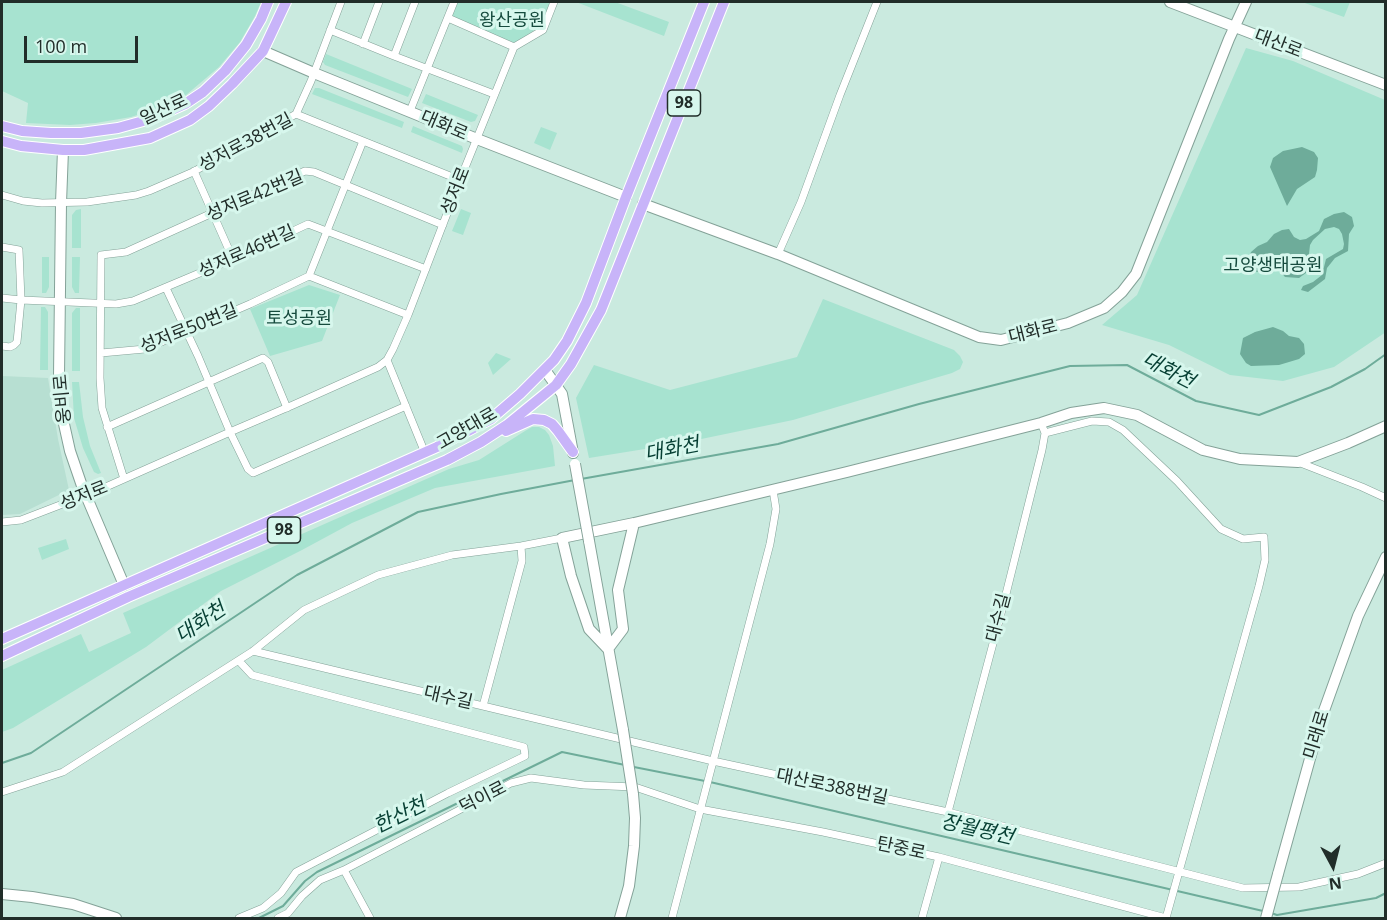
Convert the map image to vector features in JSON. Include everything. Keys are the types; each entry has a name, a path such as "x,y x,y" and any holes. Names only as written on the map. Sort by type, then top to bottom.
{"main road":[{"name":"일산로","path":"2,126 22,131 81,133 118,128 154,118 185,104 203,92 225,71 246,45 261,20 268,2"},
{"name":"일산로","path":"2,141 21,146 84,150 150,138 190,120 225,91 263,51 286,2"},
{"name":"고양대로","path":"2,639 425,453 491,419 520,394 554,360 567,341 586,303 704,2"},
{"name":"고양대로","path":"2,656 128,597 447,460 507,425 556,385 571,364 601,310 724,2"},
{"path":"480,442 533,419 539,419 552,424 573,452"}],"street":[{"path":"296,114 341,2"},
{"path":"363,44 379,2"},
{"path":"394,56 415,2"},
{"path":"410,111 454,2"},
{"path":"448,18 514,47 543,30 554,2"},
{"path":"778,254 801,201 877,2"},
{"name":"대산로","path":"1170,2 1386,85"},
{"name":"대화로","path":"643,204 778,254 979,337 1001,340 1068,323 1104,308 1122,292 1136,274 1246,2"},
{"path":"330,30 494,94"},
{"name":"성저로","path":"2,522 21,520 86,496 378,367 387,360 408,315 514,47"},
{"name":"대화로","path":"263,51 477,140 626,197"},
{"name":"성저로38번길","path":"61,203 87,202 149,191 194,171 296,114 460,180"},
{"path":"363,141 309,276 408,315"},
{"name":"웅비로","path":"63,150 60,406 70,451 86,496 124,585"},
{"path":"194,171 233,259"},
{"name":"성저로42번길","path":"100,302 101,255 126,252 305,171 314,172 443,225"},
{"path":"2,195 23,201 61,203"},
{"name":"성저로46번길","path":"2,298 116,304 132,301 233,259 308,224 426,269"},
{"path":"2,247 19,250 21,300 17,342 10,347 2,346"},
{"name":"성저로50번길","path":"100,353 145,349 309,276"},
{"path":"166,288 230,432 248,469 253,473 406,406"},
{"path":"100,302 102,408 124,479"},
{"path":"107,427 263,358 268,362 287,408"},
{"path":"387,360 425,453"},
{"path":"545,370 562,394 634,790 634,846 629,886 620,918"},
{"path":"1043,428 1071,413 1104,408 1137,415 1203,450 1240,459 1298,462 1386,498"},
{"path":"2,792 63,772 239,661 304,610 378,575 452,555 521,546 634,523 1043,428 1092,420 1109,422 1124,430 1177,481 1221,529 1243,539 1264,537 1265,560 1259,586 1166,916"},
{"path":"1298,462 1386,426"},
{"name":"대수길","path":"948,812 1042,450 1043,428"},
{"path":"672,918 770,544 777,508 773,490"},
{"path":"608,649 623,629 618,590 634,523"},
{"path":"562,538 571,576 589,629 608,649"},
{"name":"대수길","path":"253,651 483,706 522,561 521,546"},
{"name":"미래로","path":"1266,918 1321,719 1358,616 1386,557"},
{"path":"239,661 252,675 524,747 525,756 296,872 281,893 263,908 239,918"},
{"name":"대산로388번길","path":"483,706 712,764 948,812 1178,874 1243,888 1299,887 1358,874 1386,863"},
{"name":"덕이로","path":"279,918 320,880 344,870 511,783 531,778 634,790"},
{"name":"탄중로","path":"634,790 939,857 1166,916"},
{"path":"922,918 939,857"},
{"path":"344,870 370,918"},
{"path":"2,894 73,904 116,918"}],"shaded area":[{"path":"1302,147 1314,152 1318,158 1317,170 1315,177 1297,189 1287,206 1270,167 1273,158 1283,151"},
{"path":"1344,212 1352,217 1354,226 1349,234 1348,251 1335,258 1327,268 1325,279 1308,292 1301,290 1303,286 1322,275 1326,259 1343,249 1342,234 1339,229 1334,227 1325,229 1313,240 1310,245 1310,263 1306,273 1299,278 1285,277 1276,266 1270,264 1257,272 1251,269 1248,260 1251,252 1267,242 1274,234 1289,229 1294,237 1300,240 1306,239 1319,231 1324,219"},
{"path":"1273,327 1289,336 1299,338 1304,344 1305,354 1299,359 1279,365 1251,366 1246,363 1240,354 1243,338"},
{"path":"2,376 48,378 69,490 20,514 2,515"}],"green space":[{"path":"2,2 261,2 240,42 219,67 186,95 131,117 70,125 26,123 28,103 2,91"},
{"name":"왕산공원","path":"458,2 550,2 544,19 538,26 516,42 512,42 452,17"},
{"path":"576,2 615,2 669,22 664,36"},
{"path":"1302,2 1350,2 1344,17"},
{"name":"고양생태공원","path":"1246,48 1293,61 1385,100 1386,332 1334,367 1283,381 1230,375 1169,345 1102,325 1137,295"},
{"path":"326,54 412,89 408,97 325,65 323,62"},
{"path":"315,88 404,122 402,128 312,94"},
{"path":"426,94 478,115 475,121 471,122 422,103"},
{"path":"413,126 462,146 462,153 411,132"},
{"path":"541,127 557,133 550,150 534,143"},
{"path":"81,209 81,248 72,248 72,215 76,210"},
{"path":"461,209 471,213 463,235 452,231"},
{"path":"42,257 49,257 49,287 46,293 42,293"},
{"path":"72,257 80,257 79,293 75,293 72,287"},
{"name":"토성공원","path":"309,285 340,295 322,341 270,356 250,309"},
{"path":"823,299 954,350 963,362 960,369 793,420 682,443 589,458 576,398 594,365 670,390 797,357"},
{"path":"41,307 45,307 48,312 48,370 40,370"},
{"path":"76,308 80,308 80,371 72,371 72,313"},
{"path":"496,353 511,359 493,375 488,363"},
{"path":"72,382 79,382 83,417 90,446 101,473 98,474 94,472 83,448 74,418"},
{"path":"532,427 539,427 549,435 553,446 555,466 435,488 352,523 221,591 146,647 13,728 2,732 2,670 81,634 89,652 131,633 123,613 449,469 479,460"},
{"path":"66,539 69,549 42,560 38,548"}],"waterway":[{"name":"대화천","path":"581,479 778,444 919,404 1070,366 1127,365 1196,401 1259,415 1331,387 1365,369 1386,354"},
{"name":"대화천","path":"2,763 31,753 297,575 418,512 575,480"},
{"name":"한산천","path":"259,918 283,906 305,881 317,872 562,752 625,765"},
{"name":"장월평천","path":"634,767 705,781"},
{"name":"장월평천","path":"710,782 1263,911"},
{"name":"장월평천","path":"1271,913 1277,915 1376,898 1386,893"}]}
